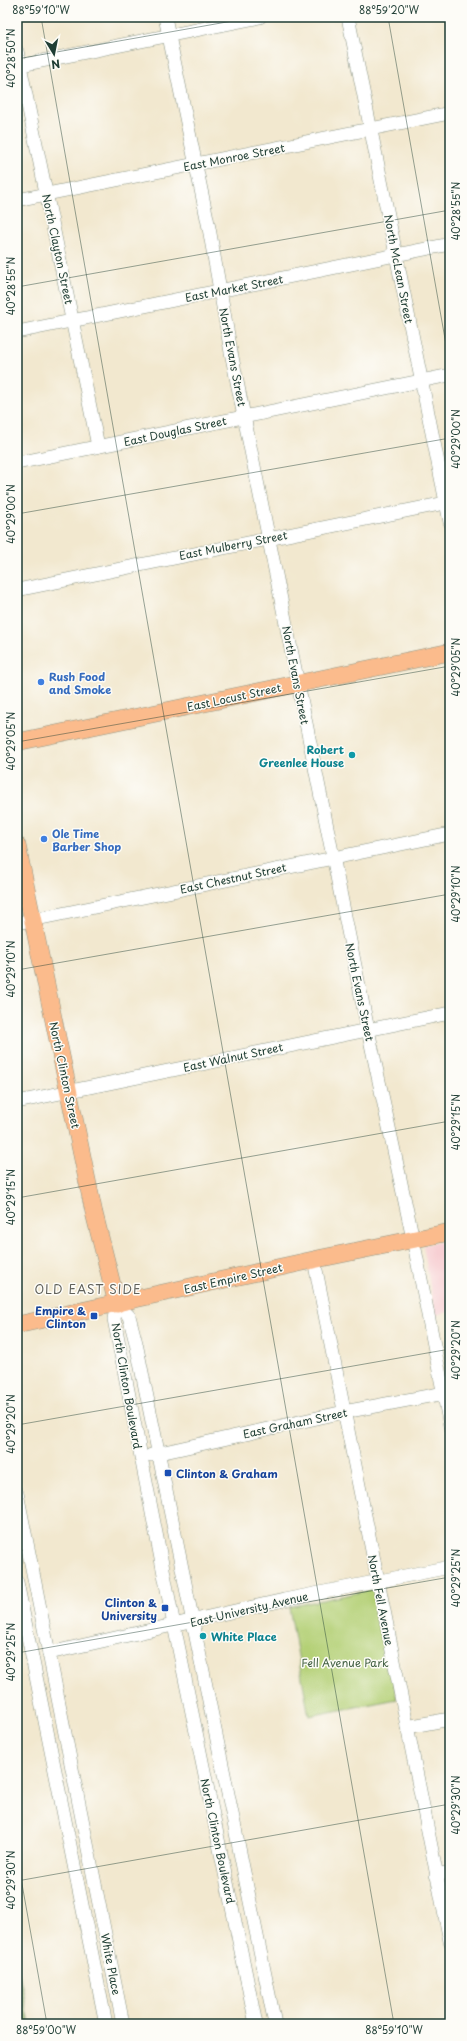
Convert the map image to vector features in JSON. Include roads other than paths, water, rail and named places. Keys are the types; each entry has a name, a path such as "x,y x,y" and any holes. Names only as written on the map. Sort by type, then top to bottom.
{"main road":[{"name":"East Locust Street","path":"17,742 450,652"},
{"name":"North Clinton Street","path":"17,845 25,921 69,1091 94,1213 117,1304"},
{"name":"East Empire Street","path":"17,1325 450,1232"}],"street":[{"name":"North Evans Street","path":"165,17 209,228 268,538 368,1030 446,1392 450,1426"},
{"path":"19,66 260,17"},
{"name":"North McLean Street","path":"348,17 448,502 450,522"},
{"name":"North Clayton Street","path":"17,51 74,321 98,446"},
{"name":"East Monroe Street","path":"17,200 450,113"},
{"name":"East Market Street","path":"17,332 450,244"},
{"name":"East Douglas Street","path":"17,463 450,375"},
{"name":"East Mulberry Street","path":"17,590 448,502"},
{"name":"East Chestnut Street","path":"25,921 450,834"},
{"name":"East Walnut Street","path":"17,1102 450,1013"},
{"name":"North Fell Avenue","path":"314,1260 450,1941"},
{"name":"North Clinton Boulevard","path":"117,1304 129,1316 194,1621 275,2024"},
{"name":"North Clinton Boulevard","path":"117,1304 114,1319 174,1626 256,2024"},
{"name":"East Graham Street","path":"141,1458 344,1412 446,1392"},
{"name":"White Place","path":"18,1498 123,2024"},
{"name":"East University Avenue","path":"49,1653 377,1581 450,1567"},
{"name":"White Place","path":"17,1582 106,2024"},
{"path":"32,1655 36,1648 41,1646 47,1649 49,1653"},
{"path":"407,1727 450,1719"},
{"name":"North Clinton Boulevard","path":"203,1767 222,1764"},
{"path":"74,1863 90,1860"},
{"path":"436,1875 450,1872"},
{"path":"83,1907 99,1904"},
{"name":"North Clinton Boulevard","path":"233,1915 252,1911"}],"place":[{"name":"Rush Food and Smoke","path":"41,682"},
{"name":"Robert Greenlee House","path":"352,755"},
{"name":"Ole Time Barber Shop","path":"44,839"},
{"name":"Empire & Clinton","path":"94,1316"},
{"name":"Clinton & Graham","path":"168,1473"},
{"name":"Clinton & University","path":"165,1608"},
{"name":"White Place","path":"203,1636"}],"district":[{"name":"OLD EAST SIDE","path":"88,1289"}],"park label":[{"name":"Fell Avenue Park","path":"345,1662"}]}
